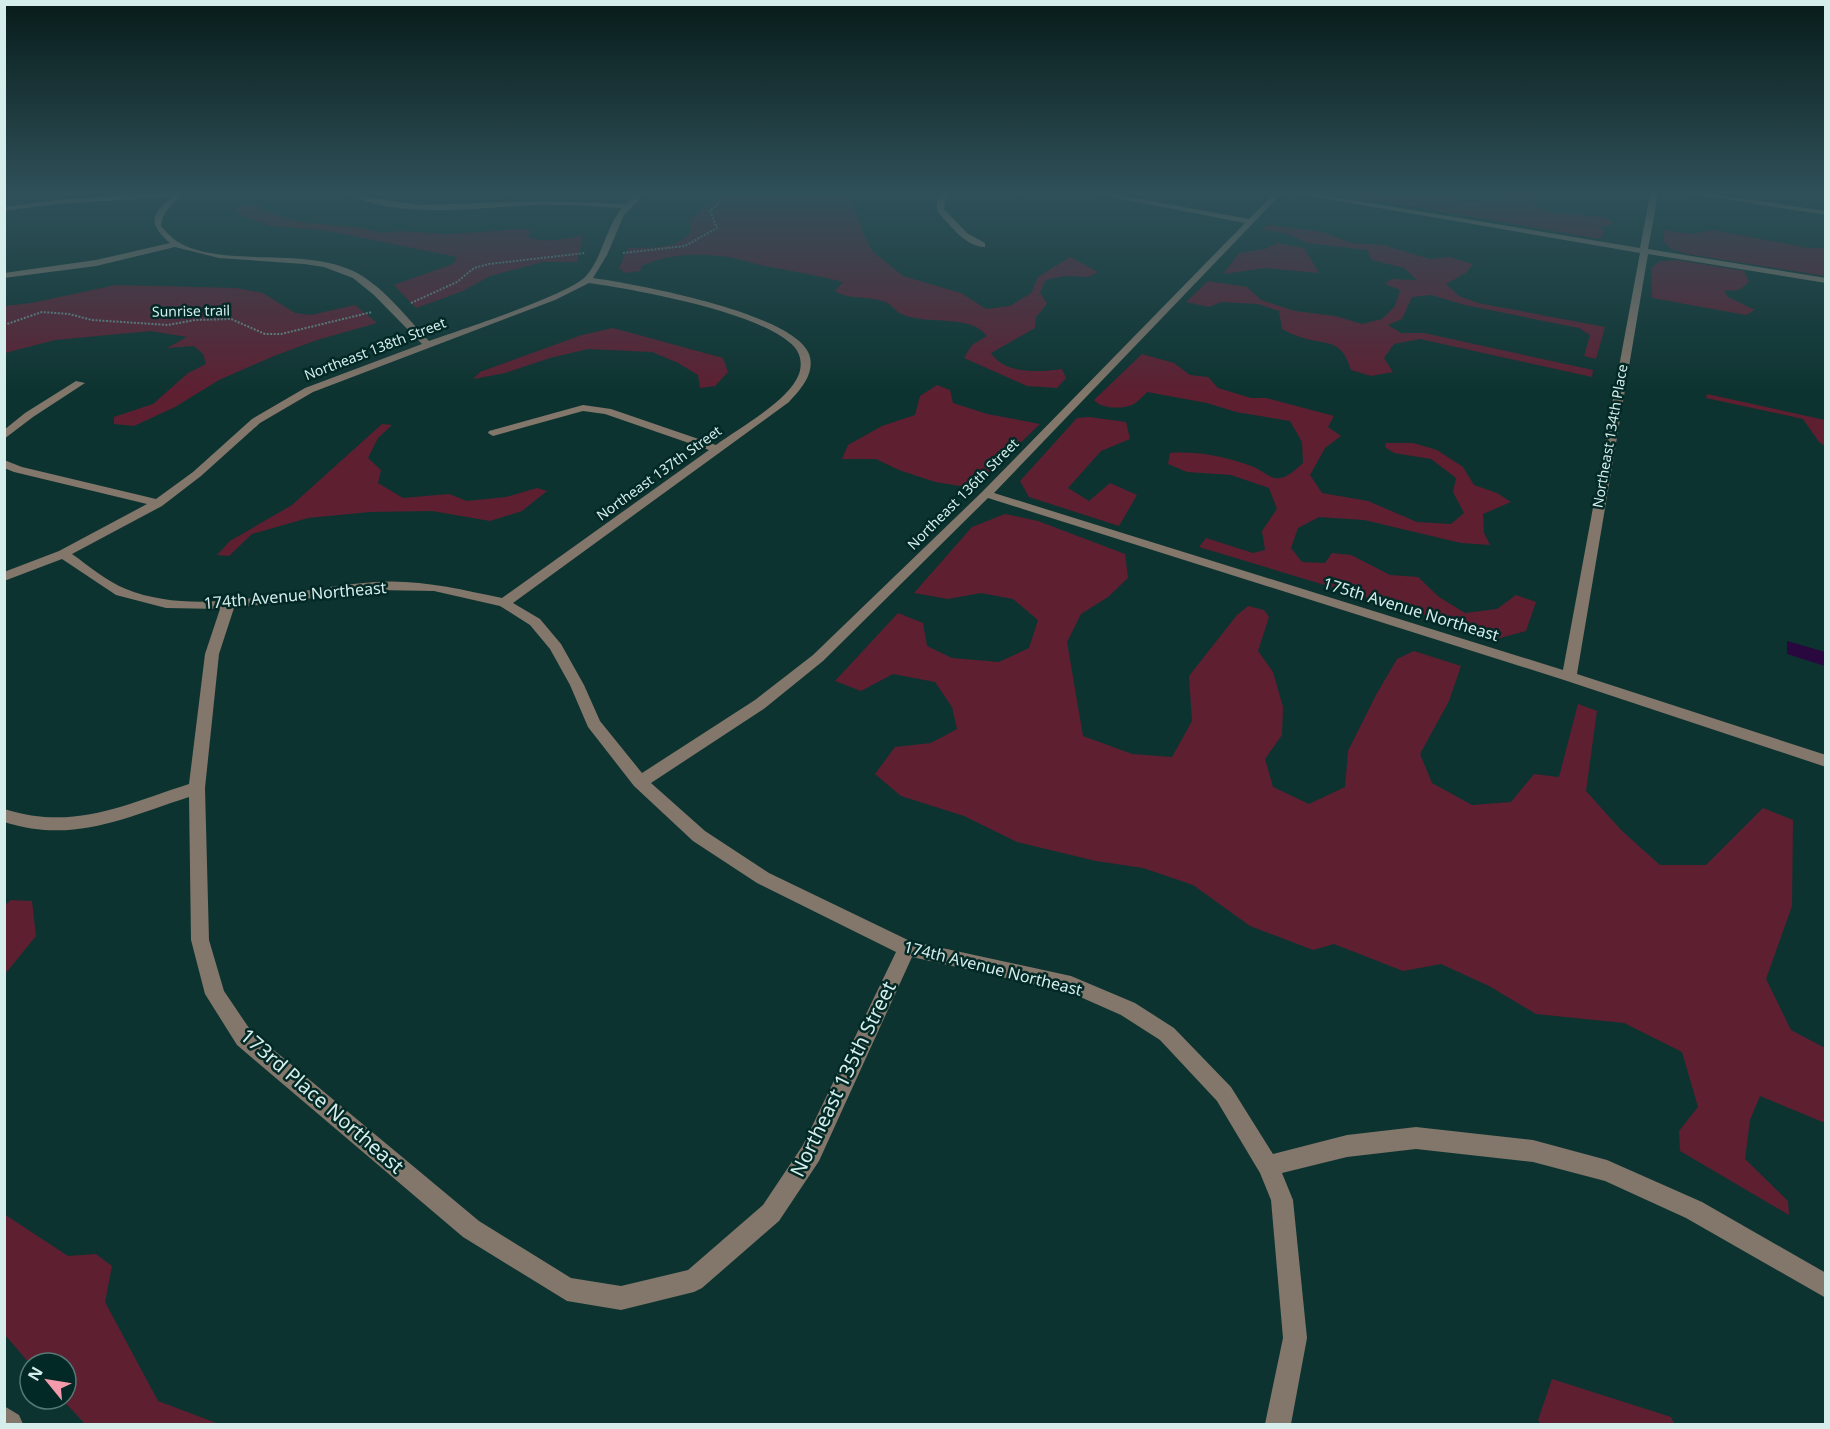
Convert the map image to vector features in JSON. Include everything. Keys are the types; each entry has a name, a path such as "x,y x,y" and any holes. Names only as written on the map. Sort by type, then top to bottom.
{"street":[{"path":"4,276 106,261"},
{"path":"307,261 348,272 367,283 428,345"},
{"name":"Northeast 138th Street","path":"4,577 63,554 158,503 197,474 256,421 284,403 335,378 552,298 587,280 600,261"},
{"name":"Northeast 136th Street","path":"640,782 760,704 818,658 986,494 1212,261"},
{"name":"Northeast 134th Place","path":"1569,677 1640,261"},
{"path":"1701,261 1826,281"},
{"name":"Northeast 137th Street","path":"504,603 784,400 799,385 806,371 804,351 791,337 748,317 626,286 587,280"},
{"path":"4,436 29,415 80,383"},
{"path":"493,433 583,408 592,408 718,449"},
{"path":"4,463 18,470 158,503"},
{"name":"175th Avenue Northeast","path":"986,494 1569,677 1826,761"},
{"name":"174th Avenue Northeast","path":"63,554 98,579 122,592 166,604 228,605 376,586 434,587 504,603 535,622 556,647 577,685 592,723 640,782 699,836 763,878 907,948 1071,984 1128,1009 1167,1034 1224,1094 1268,1166"},
{"name":"173rd Place Northeast","path":"228,605 212,654 197,788 200,940 215,994 244,1038 471,1229 567,1288 621,1298 694,1280"},
{"path":"4,815 27,823 66,826 197,788"},
{"name":"Northeast 135th Street","path":"694,1280 771,1213 811,1153 907,948"},
{"path":"1278,1425 1295,1338 1282,1200 1268,1166 1347,1146 1416,1138 1533,1151 1607,1171 1694,1210 1826,1286"},
{"path":"4,1418 10,1425"}],"path":[{"path":"402,305 412,303 449,285 474,268 518,261"},
{"name":"Sunrise trail","path":"4,325 42,312 69,314 92,320 168,325 195,320 231,319 265,334 281,334 374,312"}],"shaded area":[{"path":"455,261 577,261 543,262 490,276 463,291 416,308 394,285 453,264"},
{"path":"622,261 657,261 642,266 640,271 625,273 619,268"},
{"path":"744,261 884,261 903,276 961,293 986,309 1010,306 1031,293 1038,277 1064,261 1077,261 1098,272 1089,277 1065,276 1046,280 1040,292 1047,304 1036,317 1035,328 991,353 997,360 1014,369 1044,371 1062,369 1066,378 1057,388 1027,386 964,358 972,345 987,336 980,329 971,325 914,318 901,314 885,302 853,297 835,291 843,282"},
{"path":"1233,261 1312,261 1319,273 1266,268 1223,274"},
{"path":"1375,261 1462,261 1473,264 1466,273 1446,284 1459,296 1478,303 1605,327 1596,359 1584,356 1590,335 1579,328 1465,305 1431,295 1412,297 1402,319 1388,325 1401,333 1424,333 1593,370 1592,377 1420,339 1394,344 1384,358 1393,372 1371,376 1351,370 1347,359 1338,347 1300,337 1282,329 1279,311 1258,304 1221,302 1209,307 1186,302 1208,281 1247,287 1261,300 1295,311 1335,316 1362,324 1382,319 1395,306 1400,290 1385,284 1391,279 1417,280 1404,268"},
{"path":"1660,261 1681,261 1744,271 1749,282 1739,290 1724,291 1728,297 1755,310 1746,315 1652,298 1651,268"},
{"path":"1729,261 1825,261 1825,276"},
{"path":"116,285 236,288 263,293 295,313 311,315 355,305 377,323 317,340 274,356 219,380 175,407 134,426 114,424 114,417 153,404 188,373 206,364 203,354 194,346 167,348 187,337 151,331 55,340 5,353 4,306 31,303"},
{"path":"613,328 723,358 728,372 715,386 700,388 698,375 652,352 588,349 550,358 505,373 473,379 480,372 582,335"},
{"path":"1142,354 1174,363 1190,375 1208,377 1218,388 1251,398 1266,398 1334,416 1328,427 1341,436 1325,448 1310,475 1322,493 1368,501 1417,522 1451,524 1464,513 1453,492 1456,478 1431,459 1394,453 1385,447 1386,443 1413,443 1437,450 1463,467 1474,485 1497,493 1511,502 1483,514 1484,533 1490,545 1461,543 1364,520 1319,517 1298,528 1291,548 1302,562 1325,563 1332,553 1351,555 1390,575 1418,577 1439,597 1465,613 1497,609 1516,595 1536,602 1526,631 1500,638 1199,547 1206,538 1253,553 1265,550 1262,531 1277,509 1269,488 1231,475 1187,472 1168,464 1170,453 1192,453 1223,458 1254,467 1279,478 1290,474 1303,463 1302,442 1290,421 1236,412 1207,403 1147,392 1134,404 1127,406 1106,407 1097,403 1094,400"},
{"path":"937,385 950,390 953,403 987,414 1040,424 973,488 935,482 899,470 876,459 842,459 848,445 882,426 915,415 920,396"},
{"path":"1707,394 1825,420 1825,446 1819,442 1803,419 1706,398"},
{"path":"1089,417 1126,422 1130,439 1101,451 1068,488 1089,501 1110,483 1137,495 1119,526 1029,497 1020,481 1077,418"},
{"path":"382,424 392,425 378,438 368,458 381,470 378,483 403,498 449,494 467,501 506,497 537,488 547,491 522,511 490,521 432,511 370,512 308,518 252,534 229,556 217,555 230,541 292,505"},
{"path":"1005,514 1038,521 1125,554 1128,578 1108,597 1081,614 1067,642 1083,736 1132,754 1172,757 1192,721 1189,676 1237,615 1248,606 1264,610 1269,617 1258,651 1273,672 1283,707 1282,735 1265,759 1273,787 1309,804 1345,787 1348,751 1376,695 1397,659 1414,651 1461,666 1449,701 1420,754 1432,783 1472,805 1511,802 1534,774 1559,777 1578,704 1597,711 1586,791 1622,831 1660,865 1706,865 1763,808 1793,820 1792,906 1766,979 1791,1030 1825,1048 1825,1123 1760,1096 1750,1120 1745,1159 1788,1201 1789,1215 1680,1151 1679,1131 1698,1107 1682,1052 1624,1023 1536,1014 1489,986 1441,964 1403,971 1334,944 1313,950 1250,926 1193,885 1143,868 1096,861 1017,842 964,816 901,796 875,774 895,747 931,743 957,729 952,707 935,682 893,674 861,691 835,681 898,613 923,623 927,646 952,658 999,662 1029,648 1038,620 1013,599 981,593 948,599 914,593 972,527"},
{"path":"1787,641 1825,652 1825,666 1787,654"},
{"path":"11,900 32,901 36,936 5,974 5,905"},
{"path":"4,1214 68,1256 96,1254 112,1266 105,1302 158,1401 219,1424 85,1424 73,1411 78,1411 78,1351 19,1351 5,1335"},
{"path":"1552,1379 1671,1417 1674,1424 1541,1424 1538,1420"}]}
